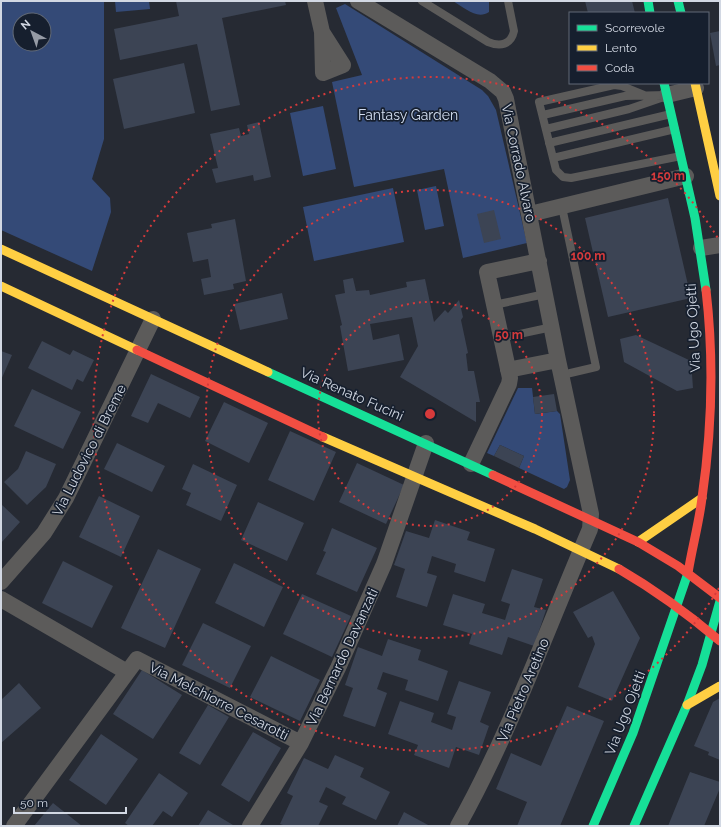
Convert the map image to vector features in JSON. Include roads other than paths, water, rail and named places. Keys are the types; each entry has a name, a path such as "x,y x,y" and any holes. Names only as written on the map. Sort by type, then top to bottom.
{"main road":[{"path":"648,1 650,12"},
{"path":"678,1 681,12"},
{"path":"696,86 720,196"},
{"name":"Via Ugo Ojetti","path":"593,826 638,722 677,607 688,573 702,498 713,461 707,304 701,248 666,89"},
{"name":"Via Renato Fucini","path":"1,249 153,320 591,519 638,542 688,573 720,598"},
{"path":"1,286 414,478 581,550 636,579 711,632 720,641"},
{"path":"638,542 702,498"},
{"path":"634,826 687,704 702,664 720,601"},
{"path":"687,704 720,686"}],"street":[{"path":"315,1 322,32"},
{"name":"Via Corrado Alvaro","path":"358,1 490,81 503,92 506,99 530,214 591,519"},
{"path":"666,89 696,86"},
{"path":"530,214 686,176"},
{"path":"701,248 720,245"},
{"path":"471,464 508,390 510,378 487,272 539,261"},
{"name":"Via Ludovico di Breme","path":"1,582 32,547 59,511 87,458 153,320"},
{"path":"508,370 560,368"},
{"name":"Via Bernardo Davanzati","path":"250,826 301,743 338,668 384,564 426,443"},
{"name":"Via Pietro Aretino","path":"458,826 508,726 590,529 591,519"},
{"path":"1,599 127,672 14,826"},
{"name":"Via Melchiorre Cesarotti","path":"127,672 137,659 301,743"}],"lane":[{"path":"422,1 488,42 496,45 510,40 513,36 514,31 508,1"},
{"path":"644,95 622,86 614,85 539,102 558,173 568,178 681,156"},
{"path":"543,115 626,96 644,95 666,89"},
{"path":"546,129 629,109 666,89"},
{"path":"549,142 672,114"},
{"path":"553,158 675,129"},
{"path":"560,368 596,367 562,207"},
{"path":"494,305 545,294"},
{"path":"501,338 552,327"}],"park label":[{"name":"Fantasy Garden","path":"408,115"}]}
